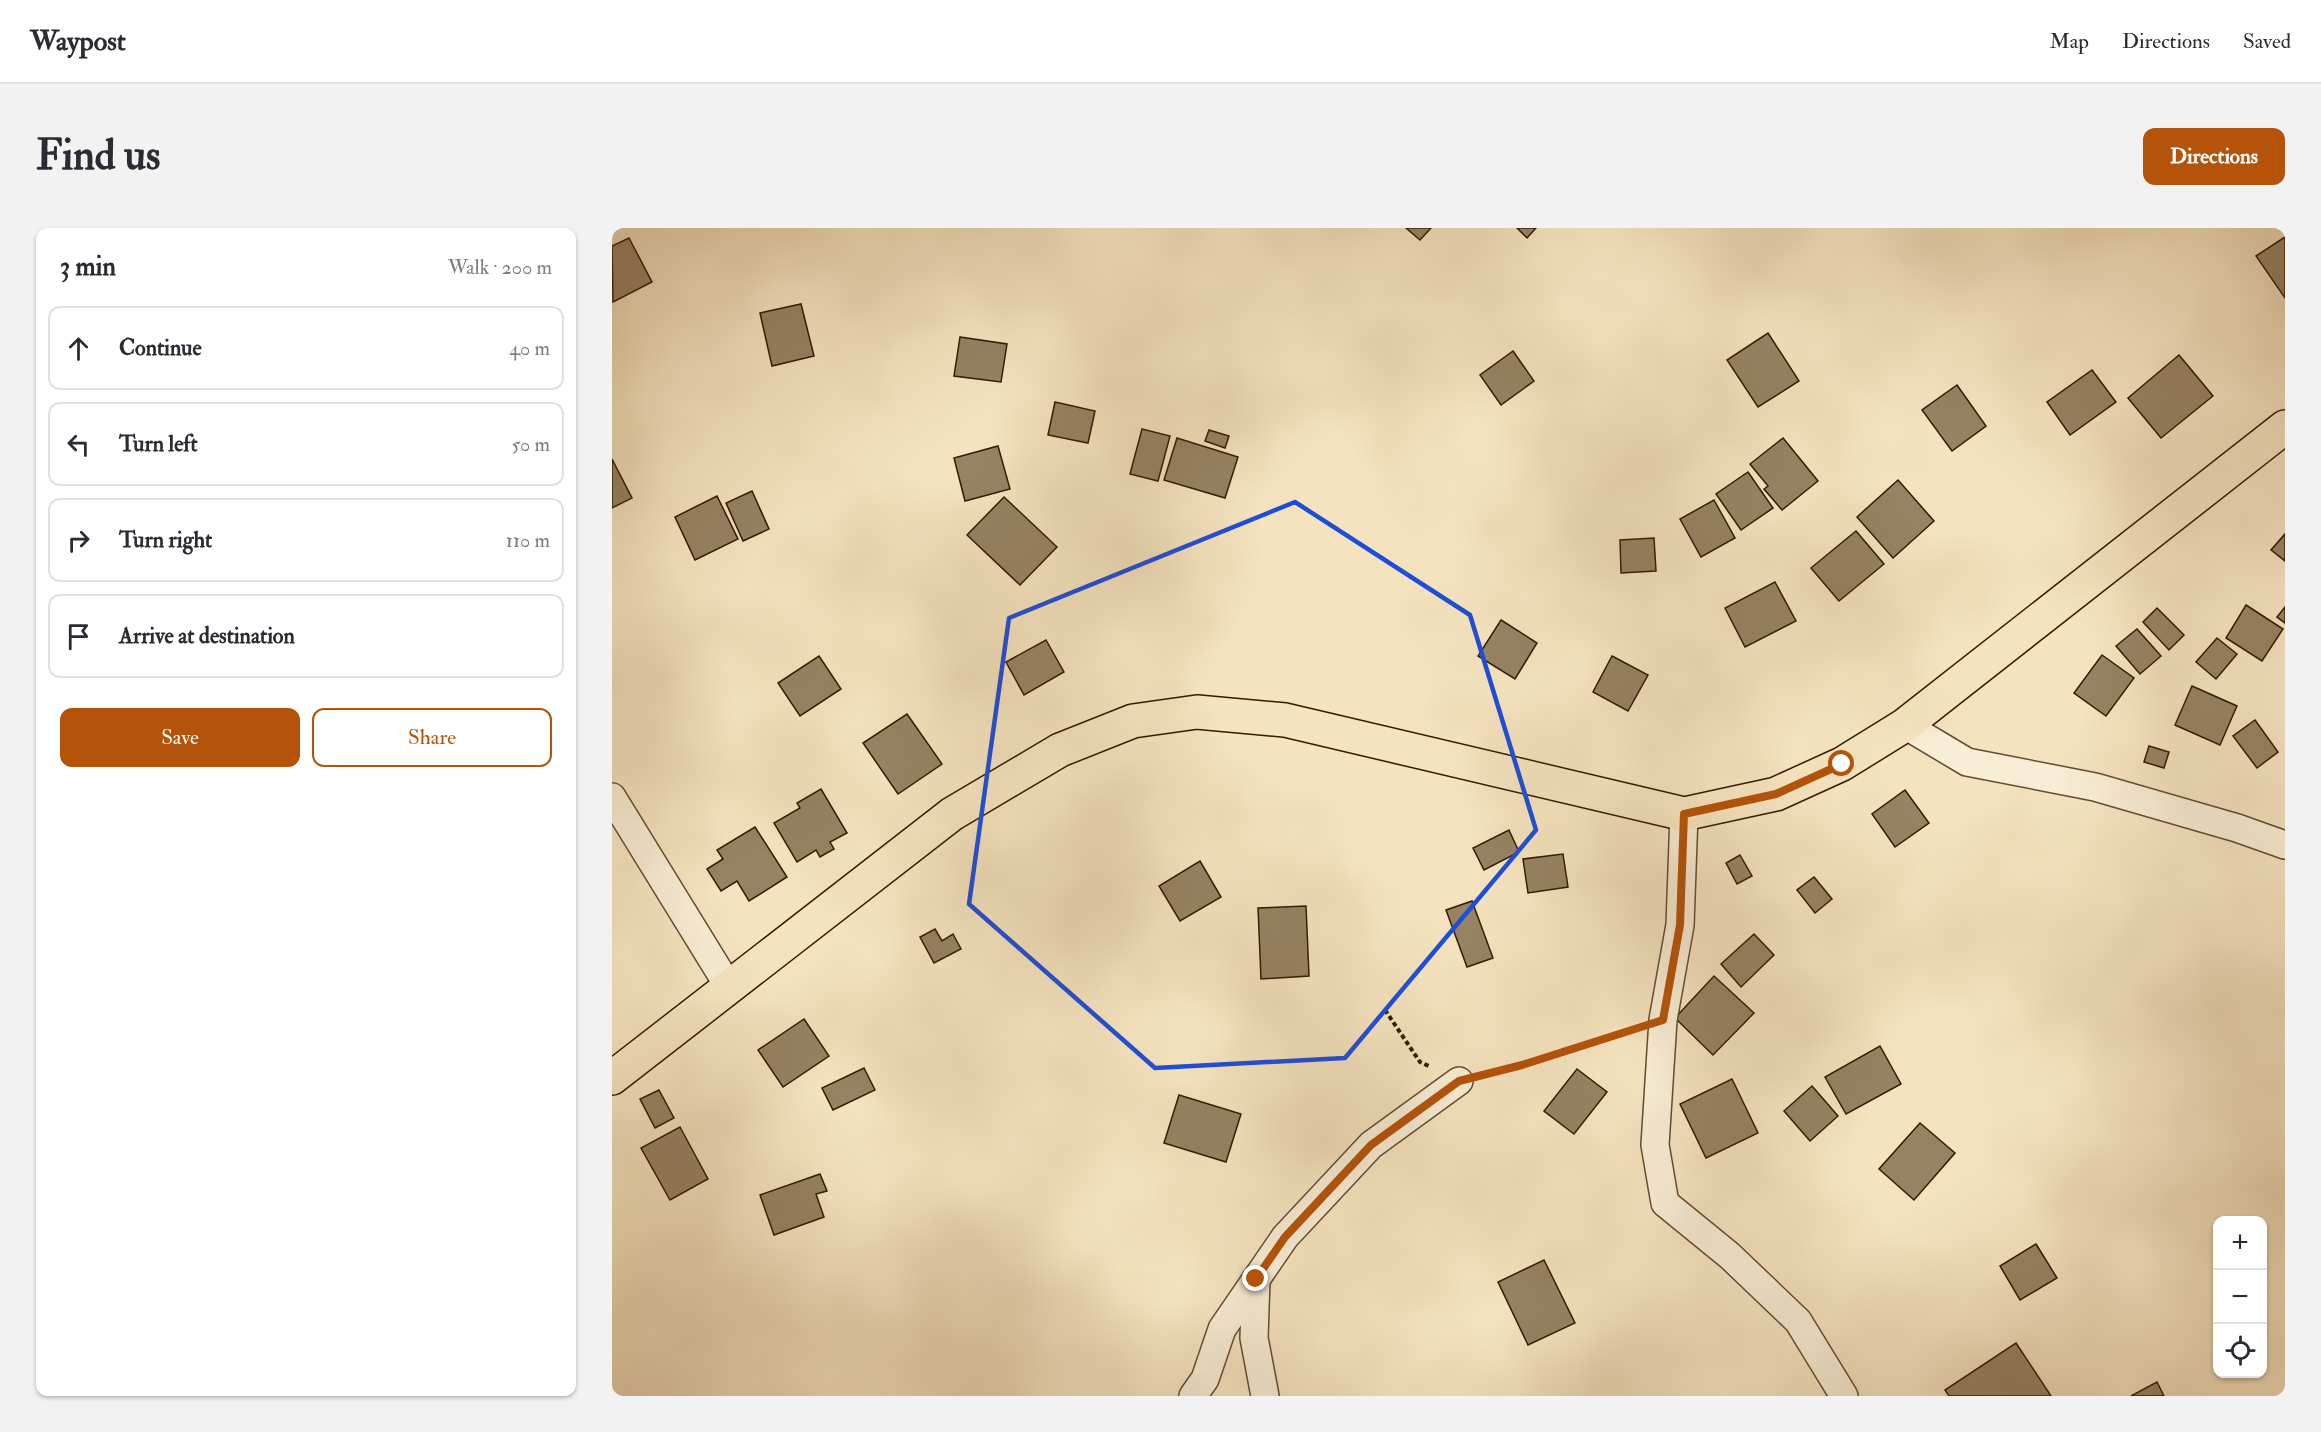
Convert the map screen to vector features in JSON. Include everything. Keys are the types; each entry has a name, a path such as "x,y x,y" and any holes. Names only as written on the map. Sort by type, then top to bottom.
{"main road":[{"path":"612,1078 952,814 1060,750 1133,721 1197,712 1286,720 1684,814 1776,794 1842,764 1905,725 2285,427"}],"street":[{"path":"1905,725 1967,762 2095,787 2237,828 2285,845"},
{"path":"612,797 729,987"},
{"path":"1684,814 1680,925 1663,1020 1655,1145 1665,1203 1730,1256 1798,1321 1844,1396"},
{"path":"1193,1396 1205,1379 1222,1329 1285,1237 1371,1145 1459,1081"},
{"path":"1256,1279 1254,1338 1265,1396"}],"path":[{"path":"1385,1010 1420,1062 1459,1081 1522,1065 1663,1020"}],"highlighted area":[{"path":"1295,502 1470,615 1536,830 1345,1058 1155,1068 969,904 1009,618"}],"building":[{"path":"1406,228 1431,228 1420,240"},
{"path":"1517,228 1536,228 1527,238"},
{"path":"2285,237 2285,298 2256,256"},
{"path":"629,238 652,282 613,302 612,246"},
{"path":"801,304 814,356 772,366 760,313"},
{"path":"1768,333 1799,381 1758,407 1727,360"},
{"path":"960,337 1007,344 1001,382 954,376"},
{"path":"1513,351 1534,381 1501,405 1480,375"},
{"path":"2179,355 2213,396 2161,438 2128,398"},
{"path":"2092,370 2116,402 2070,435 2047,402"},
{"path":"1957,385 1986,426 1952,451 1922,410"},
{"path":"1055,402 1095,411 1088,443 1048,435"},
{"path":"1142,429 1170,436 1158,481 1130,474"},
{"path":"1209,430 1229,436 1225,448 1205,441"},
{"path":"1177,438 1238,457 1225,498 1164,480"},
{"path":"1783,438 1818,481 1782,510 1764,489 1768,486 1750,464"},
{"path":"998,446 1010,489 965,501 954,458"},
{"path":"612,459 632,498 612,508"},
{"path":"1748,472 1773,508 1741,530 1716,494"},
{"path":"1898,480 1934,521 1893,558 1857,517"},
{"path":"752,491 769,529 743,541 726,503"},
{"path":"717,496 738,539 695,560 675,517"},
{"path":"1004,497 1057,547 1020,585 967,535"},
{"path":"1714,500 1735,538 1701,557 1680,519"},
{"path":"1856,531 1884,564 1839,601 1811,568"},
{"path":"2285,534 2285,561 2271,550"},
{"path":"1654,538 1656,571 1621,573 1620,540"},
{"path":"1775,582 1796,621 1745,647 1725,608"},
{"path":"2246,605 2283,629 2262,661 2226,638"},
{"path":"2285,607 2285,623 2277,617"},
{"path":"2157,608 2184,635 2169,650 2143,622"},
{"path":"1501,620 1537,643 1515,679 1478,656"},
{"path":"2137,629 2161,656 2140,674 2116,646"},
{"path":"2217,638 2237,654 2216,679 2196,662"},
{"path":"1046,640 1064,672 1024,695 1006,662"},
{"path":"2102,655 2134,678 2106,716 2074,693"},
{"path":"819,656 841,689 800,716 778,683"},
{"path":"1612,656 1648,675 1628,711 1593,692"},
{"path":"2192,686 2237,706 2220,745 2175,725"},
{"path":"907,714 942,764 898,794 863,743"},
{"path":"2255,720 2278,752 2257,768 2233,736"},
{"path":"2149,746 2169,752 2164,768 2144,762"},
{"path":"821,789 847,833 830,842 834,849 820,857 816,850 797,862 774,823 800,808 797,803"},
{"path":"1905,790 1929,823 1895,847 1872,814"},
{"path":"755,827 787,877 749,901 737,881 721,891 707,869 723,859 717,850"},
{"path":"1509,830 1519,852 1484,870 1473,848"},
{"path":"1563,854 1568,887 1528,893 1523,859"},
{"path":"1740,855 1752,876 1737,884 1726,863"},
{"path":"1200,861 1221,897 1180,921 1159,886"},
{"path":"1814,877 1832,899 1815,913 1797,890"},
{"path":"1472,901 1493,958 1467,967 1446,910"},
{"path":"1306,906 1309,976 1261,979 1258,908"},
{"path":"935,929 942,941 953,934 961,949 934,963 920,937"},
{"path":"1754,934 1774,955 1741,987 1721,964"},
{"path":"1714,976 1754,1013 1713,1055 1675,1018"},
{"path":"804,1019 829,1056 783,1087 758,1050"},
{"path":"1880,1046 1901,1084 1846,1114 1825,1077"},
{"path":"864,1068 875,1090 833,1110 822,1088"},
{"path":"1577,1069 1607,1092 1574,1134 1544,1111"},
{"path":"1732,1079 1758,1133 1706,1158 1680,1104"},
{"path":"1812,1086 1838,1116 1810,1141 1784,1111"},
{"path":"659,1090 674,1118 655,1128 640,1099"},
{"path":"1179,1095 1241,1114 1226,1162 1164,1143"},
{"path":"1920,1123 1955,1153 1914,1200 1879,1169"},
{"path":"680,1127 708,1179 670,1200 641,1148"},
{"path":"820,1174 827,1191 816,1194 824,1217 774,1235 760,1195"},
{"path":"2036,1244 2057,1278 2020,1300 2000,1266"},
{"path":"1544,1260 1575,1323 1528,1345 1498,1282"},
{"path":"2016,1343 2051,1396 1949,1396 1945,1390"},
{"path":"2157,1382 2164,1396 2131,1396"}],"route":[{"path":"1256,1279 1285,1237 1371,1145 1459,1081 1522,1065 1663,1020 1680,925 1684,814 1776,794 1842,764"}]}
